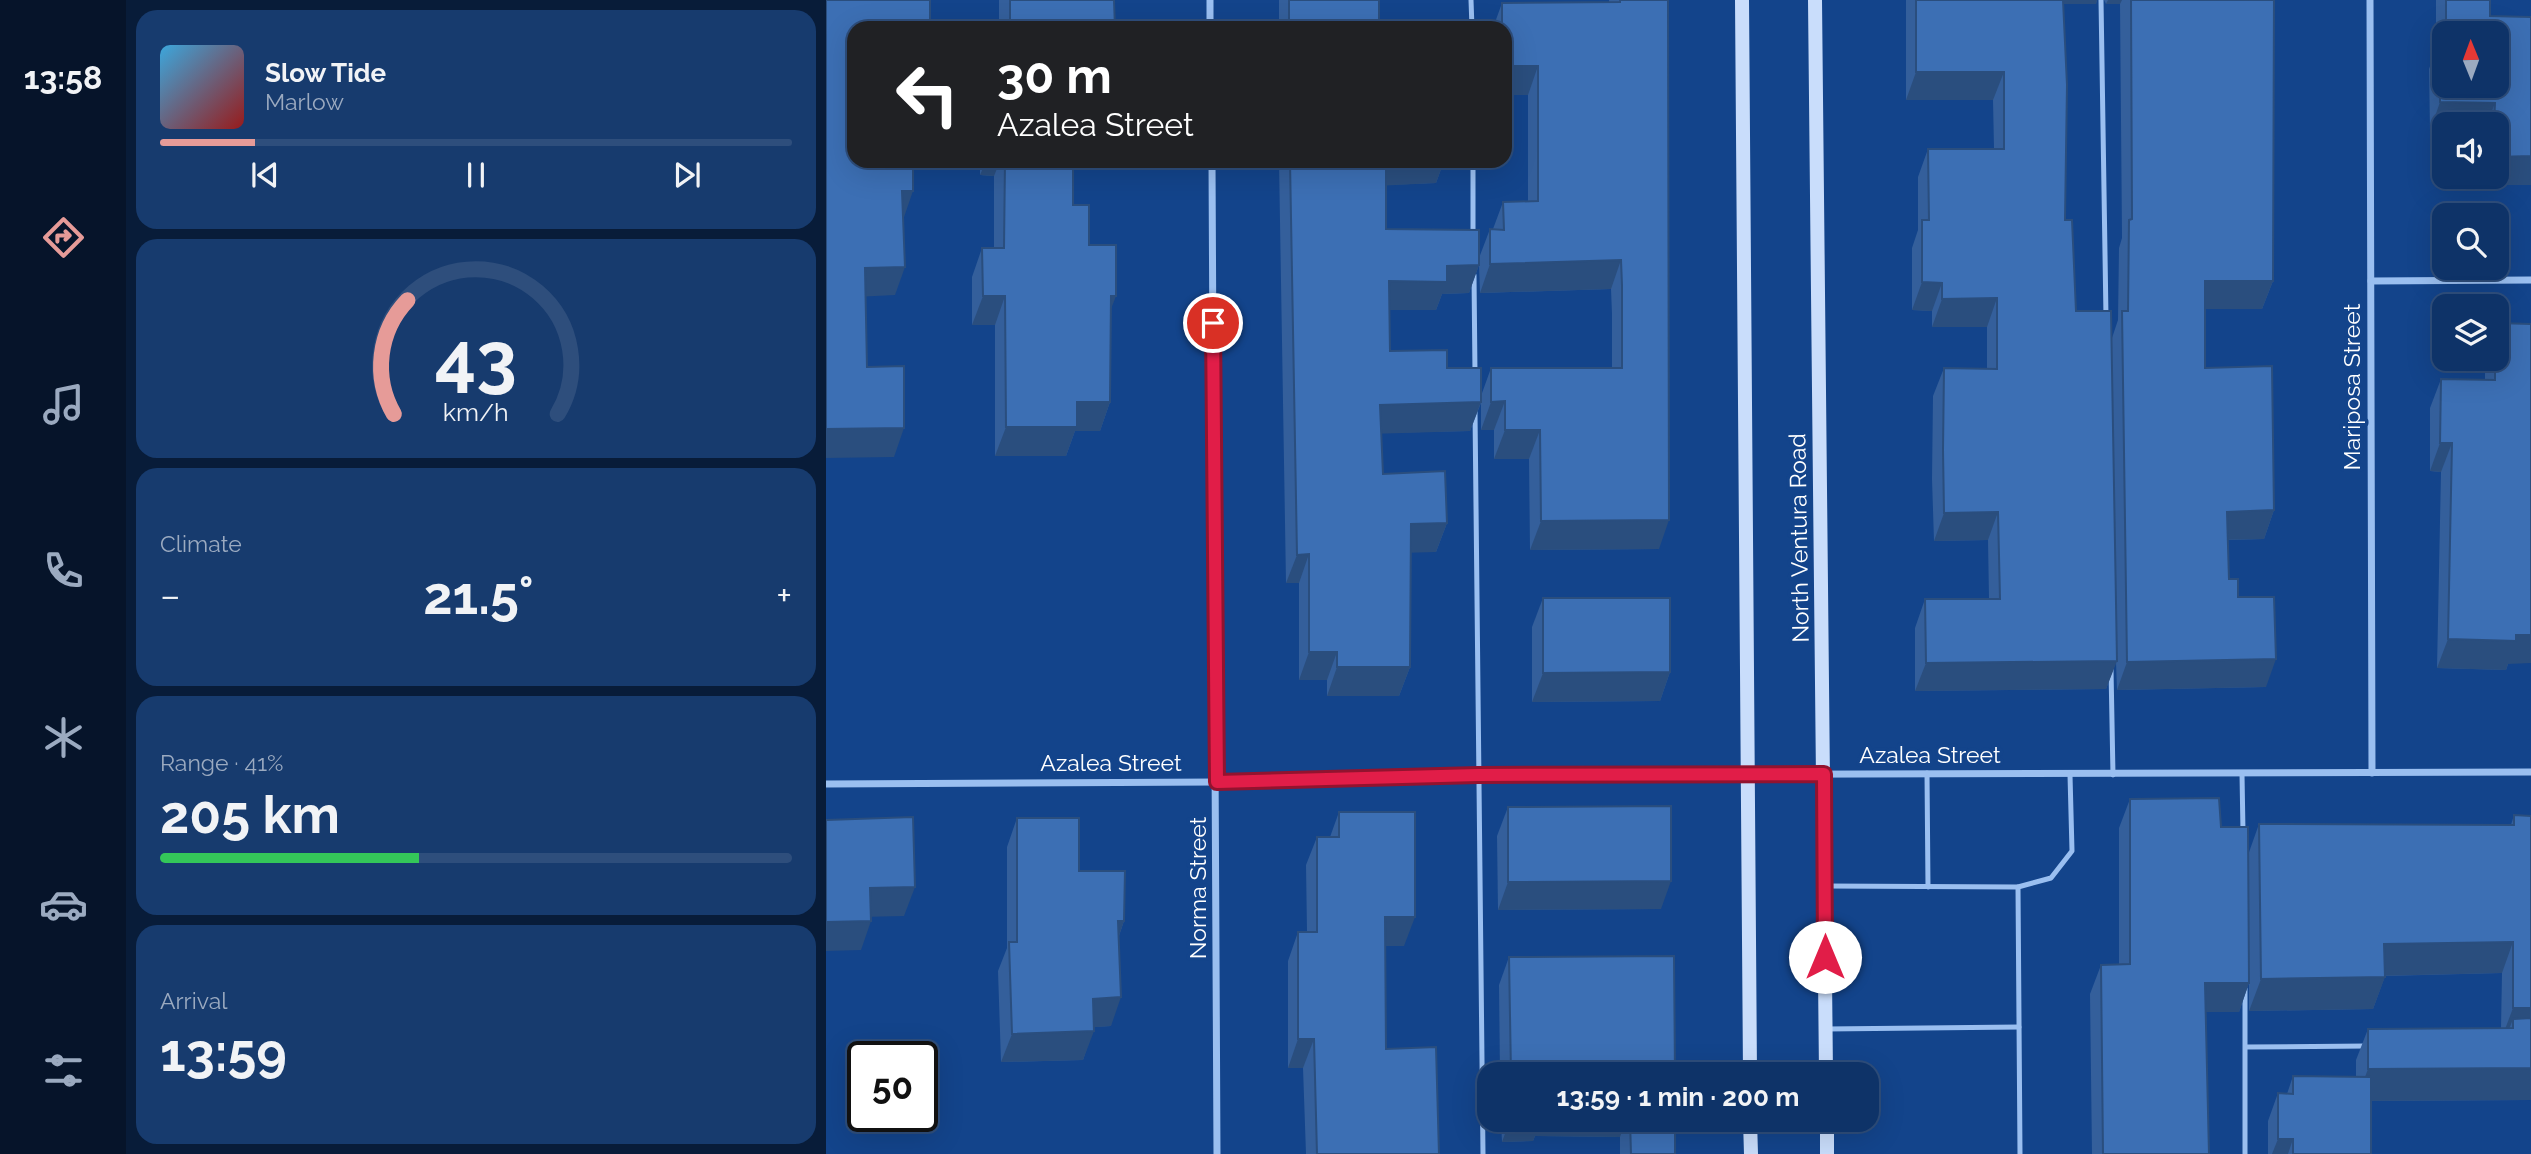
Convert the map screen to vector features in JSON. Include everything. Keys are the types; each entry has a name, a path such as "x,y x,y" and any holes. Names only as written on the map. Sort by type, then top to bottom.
{"main road":[{"path":"1742,0 1750,1062"},
{"name":"North Ventura Road","path":"1815,0 1826,1062"},
{"path":"1750,1132 1751,1154"},
{"path":"1827,1132 1828,1154"}],"street":[{"path":"1210,0 1210,21"},
{"name":"Mariposa Street","path":"2370,0 2372,773"},
{"name":"Norma Street","path":"1212,168 1217,1154"},
{"path":"2371,281 2531,280"},
{"name":"Azalea Street","path":"826,784 1217,782 1478,775 2531,772"}],"lane":[{"path":"1471,0 1472,21"},
{"path":"2101,0 2106,332"},
{"path":"1473,168 1474,245"},
{"path":"1474,273 1475,384"},
{"path":"1475,398 1483,1154"},
{"path":"2111,664 2113,775"},
{"path":"1927,773 1928,887"},
{"path":"2242,774 2243,842"},
{"path":"1825,886 2018,887 2051,878 2071,851 2070,775"},
{"path":"2018,887 2020,1154"},
{"path":"2245,979 2245,1154"},
{"path":"1826,1028 2019,1027"},
{"path":"2246,1047 2382,1046"}],"building":[{"path":"826,0 930,0 930,21 847,21 847,168 913,168 913,191 902,191 905,267 865,268 867,367 904,366 904,428 826,429"},
{"path":"1010,0 1114,0 1115,21 1010,21"},
{"path":"1289,0 1379,0 1379,21 1289,21"},
{"path":"1668,0 1669,520 1541,521 1540,430 1505,430 1505,401 1491,402 1491,368 1622,368 1621,260 1490,264 1490,229 1504,230 1503,202 1538,201 1538,66 1512,66 1512,21 1502,21 1502,3"},
{"path":"1916,0 2063,0 2067,85 2065,220 2072,220 2076,311 2111,311 2117,661 1926,663 1925,599 2000,599 1998,512 1944,513 1943,450 1944,368 1997,369 1997,298 1942,299 1942,283 1922,282 1922,220 1929,220 1928,149 2004,149 2004,72 1916,72"},
{"path":"2131,0 2274,0 2273,281 2205,281 2205,368 2272,366 2274,510 2227,512 2229,579 2238,579 2238,597 2274,597 2276,659 2127,662 2122,311 2128,311 2129,220 2132,219"},
{"path":"2446,0 2490,0 2490,16 2531,17 2531,156 2509,157 2509,112 2495,112 2495,103 2440,102 2440,98 2510,98 2510,21 2446,21"},
{"path":"1005,168 1073,168 1073,205 1089,205 1089,245 1116,245 1116,296 1111,296 1110,402 1077,402 1077,427 1006,427 1005,296 983,296 982,248 1004,248"},
{"path":"1290,168 1386,168 1386,229 1479,230 1479,265 1447,266 1447,282 1389,281 1390,351 1447,350 1447,368 1481,368 1481,402 1380,405 1383,474 1445,471 1447,523 1411,524 1410,667 1337,667 1337,652 1309,652 1309,554 1297,555"},
{"path":"2509,323 2531,324 2531,635 2516,635 2516,641 2448,639 2452,443 2440,443 2441,379 2495,380 2495,371 2509,371"},
{"path":"1543,598 1670,598 1670,672 1543,673"},
{"path":"2219,798 2221,827 2248,827 2249,983 2205,983 2209,1154 2103,1154 2101,965 2130,964 2130,799"},
{"path":"1671,806 1671,881 1508,882 1508,807"},
{"path":"1339,812 1415,812 1415,917 1385,917 1386,1049 1436,1047 1439,1154 1317,1154 1314,1039 1298,1039 1298,932 1317,932 1317,837 1339,837"},
{"path":"2514,815 2531,816 2531,1008 2513,1008 2513,942 2384,944 2385,977 2261,979 2259,824 2514,825"},
{"path":"913,817 915,887 870,888 871,921 826,922 826,820"},
{"path":"1017,818 1079,818 1079,871 1125,871 1124,921 1118,921 1121,997 1093,999 1094,1031 1012,1034 1009,942 1017,942"},
{"path":"1674,956 1675,1062 1511,1062 1509,957"},
{"path":"2531,1018 2531,1068 2368,1069 2368,1029 2513,1028 2513,1019"},
{"path":"2293,1076 2371,1077 2371,1154 2293,1154 2293,1139 2278,1139 2278,1093 2293,1094"},
{"path":"1630,1132 1675,1132 1675,1154 1631,1154"}],"route":[{"path":"1213,323 1217,782 1478,775 1824,774 1825,957"}]}
